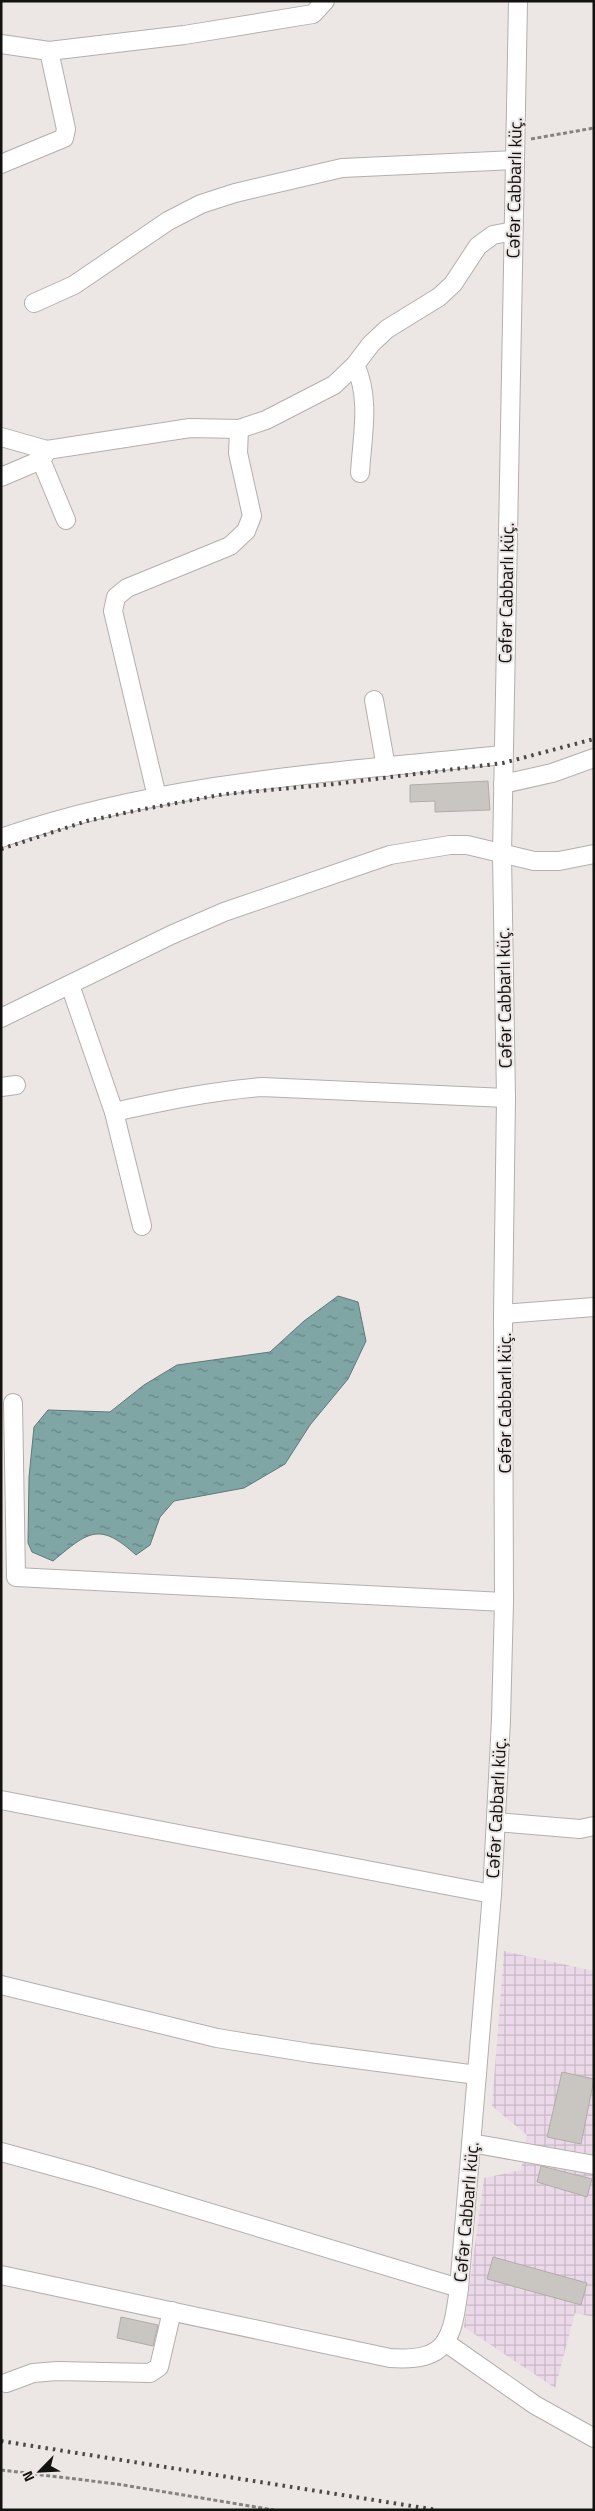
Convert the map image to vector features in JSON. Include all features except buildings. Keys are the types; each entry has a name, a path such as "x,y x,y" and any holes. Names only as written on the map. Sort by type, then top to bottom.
{"street":[{"path":"1,44 49,51 193,34 313,14 325,1"},
{"name":"Cəfər Cabbarlı küç.","path":"1,2275 390,2358 412,2360 435,2354 445,2342 455,2319 460,2288 492,1894 504,1602 503,1314 506,1098 502,854 518,1"},
{"path":"1,164 64,138 66,129 49,51"},
{"path":"34,303 74,285 168,221 201,204 235,193 342,168 515,160"},
{"path":"1,477 44,455 190,428 239,429 266,420 326,389 355,365 371,344 387,328 439,298 453,284 478,246 493,235 513,231"},
{"path":"355,365 361,378 365,396 360,473"},
{"path":"157,797 113,611 116,597 127,588 230,546 246,531 252,516 238,453 239,429"},
{"path":"1,437 44,455 66,520"},
{"path":"374,700 386,767"},
{"path":"1,838 96,810 157,797 386,767 503,755"},
{"path":"503,784 552,772 594,758"},
{"path":"1,1018 171,935 224,912 390,855 450,845 467,845 534,861 559,861 594,854"},
{"path":"70,985 114,1112 142,1226"},
{"path":"114,1112 188,1096 226,1090 262,1088 506,1098"},
{"path":"503,1314 594,1307"},
{"path":"13,1403 16,1577 504,1602"},
{"path":"1,1800 492,1894"},
{"path":"496,1822 580,1829 594,1826"},
{"path":"1,1985 217,2038 310,2053 477,2075"},
{"path":"471,2144 594,2165"},
{"path":"1,2152 92,2177 460,2288"},
{"path":"6,2383 33,2373 57,2371 150,2373 159,2367 172,2311"},
{"path":"445,2342 535,2405 594,2438"}],"path":[{"path":"515,142 594,128"},
{"path":"1,2470 117,2484 274,2510"}],"shaded area":[{"path":"504,1951 594,1971 594,2317 575,2313 555,2388 464,2327 484,2178 521,2170 527,2135 492,2106"}],"water":[{"path":"338,1296 358,1302 366,1341 348,1379 310,1425 285,1464 244,1488 174,1501 160,1517 150,1545 136,1555 123,1544 103,1534 85,1537 53,1561 32,1552 28,1543 29,1477 34,1427 48,1410 110,1412 144,1385 177,1365 270,1352 304,1321"}],"railway":[{"path":"1,849 87,821 225,794 335,784 503,763 594,739"},
{"path":"1,2441 437,2510"}]}
